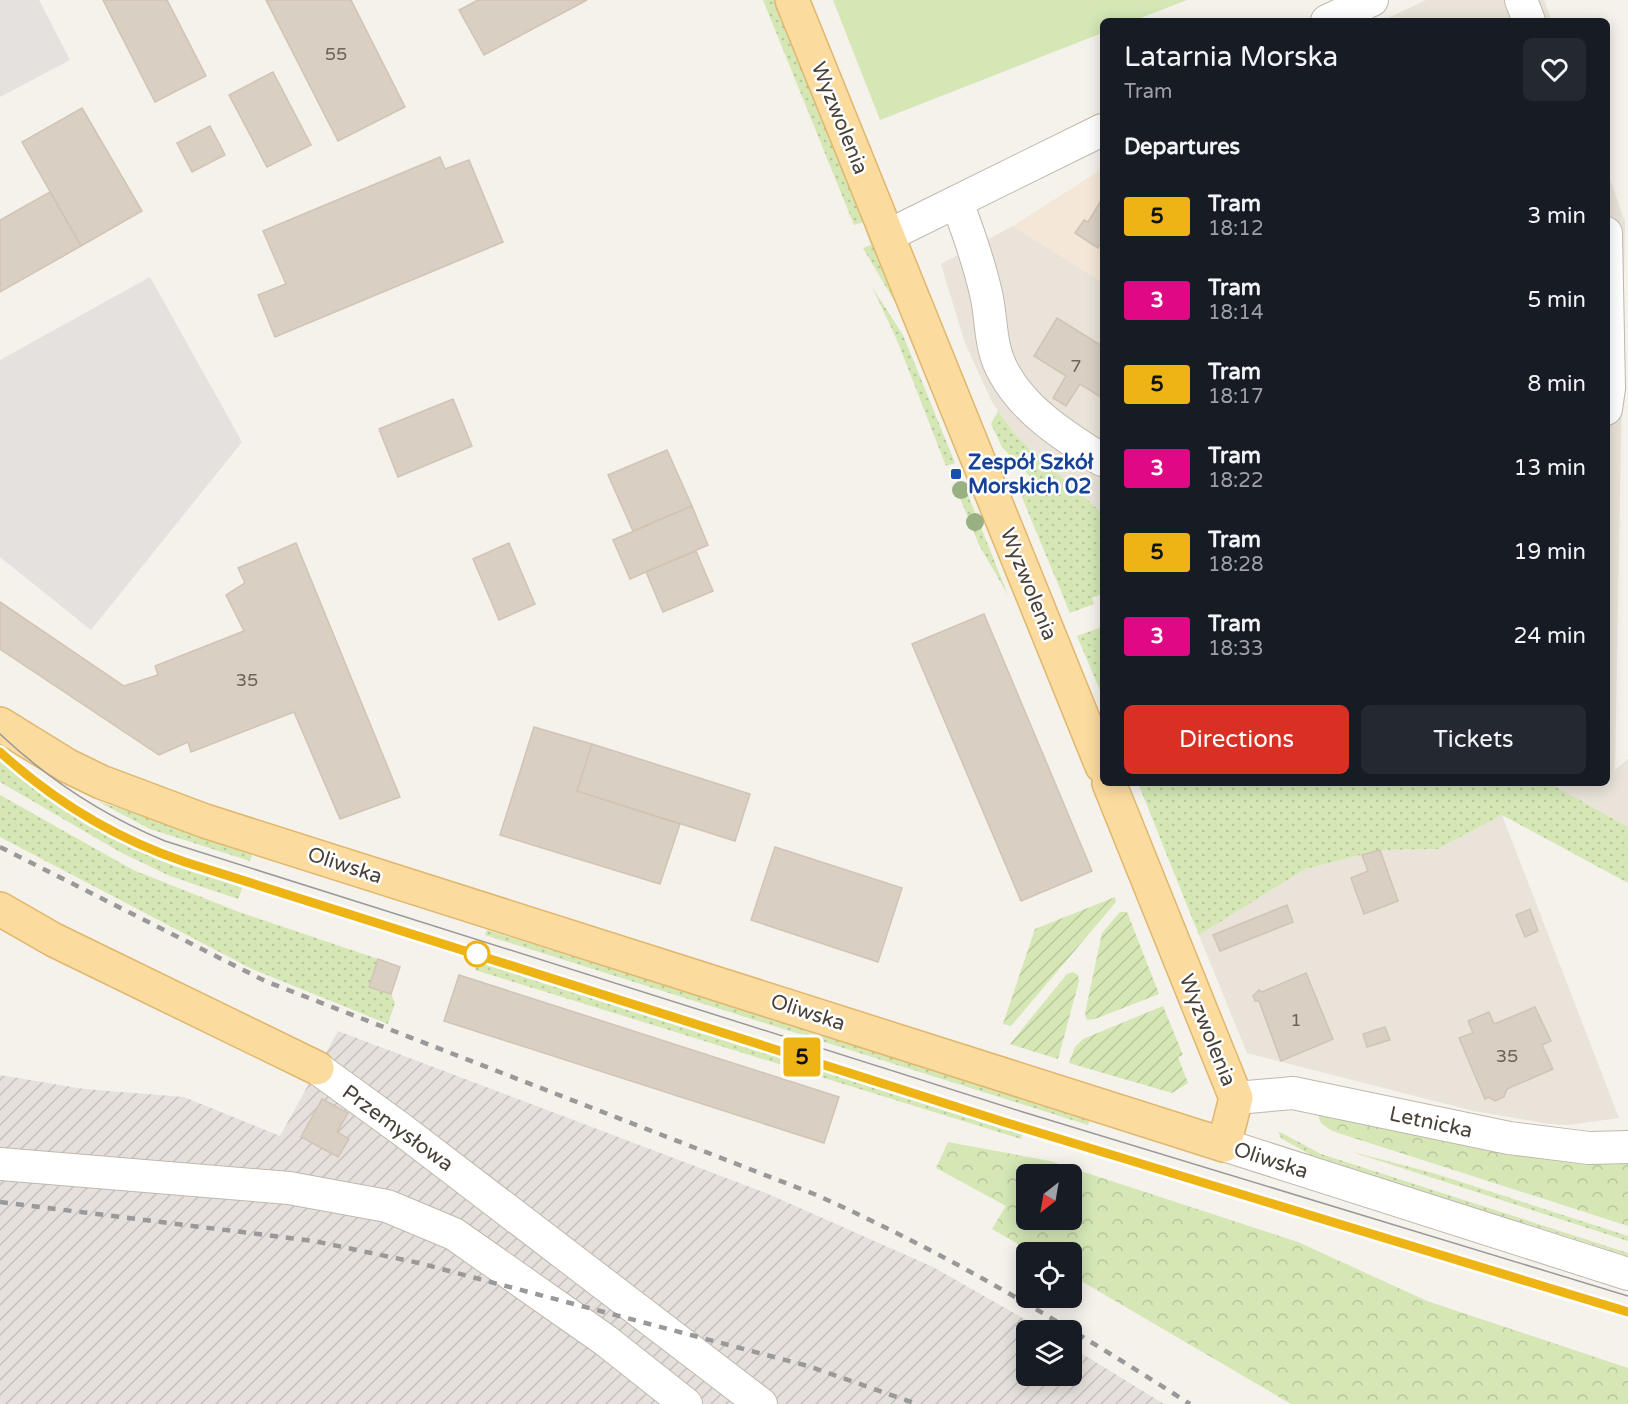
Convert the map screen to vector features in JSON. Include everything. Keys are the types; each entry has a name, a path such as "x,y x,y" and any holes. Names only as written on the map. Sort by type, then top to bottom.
{"main road":[{"name":"Wyzwolenia","path":"792,0 1100,761"},
{"name":"Oliwska","path":"0,724 68,766 101,782 205,821 1224,1145"},
{"name":"Wyzwolenia","path":"1110,786 1236,1098 1224,1145"},
{"name":"Przemysłowa","path":"0,909 54,940 317,1068"}],"street":[{"path":"1333,18 1372,0"},
{"path":"1521,0 1528,18"},
{"path":"889,235 1100,131"},
{"path":"957,202 977,256 987,301 991,336 1004,374 1038,415 1066,437 1100,459"},
{"name":"Przemysłowa","path":"317,1068 401,1129 761,1404"},
{"name":"Letnicka","path":"1236,1098 1293,1093 1509,1138 1589,1148 1628,1147"},
{"name":"Oliwska","path":"1224,1145 1628,1274"},
{"path":"0,1164 289,1188 387,1206 454,1234 605,1340 686,1404"}],"shaded area":[{"path":"0,0 39,0 70,60 0,97"},
{"path":"1426,0 1544,0 1551,18 1388,18"},
{"path":"1100,170 1100,281 1013,226"},
{"path":"1610,180 1625,222 1615,770 1628,759 1628,827 1554,786 1610,786"},
{"path":"1013,226 1100,281 1100,511 1019,439 992,402 965,343 941,264"},
{"path":"150,277 242,442 91,630 0,557 0,360"},
{"path":"1502,815 1619,1118 1568,1125 1474,1111 1247,1053 1199,935 1305,869 1380,850 1438,849"},
{"path":"338,1031 766,1193 933,1267 1026,1320 1016,1320 1016,1386 1082,1386 1082,1354 1164,1404 0,1404 0,1075 84,1089 184,1097 280,1136"}],"green space":[{"path":"763,0 779,0 909,326 863,248 871,245 863,222 854,225"},
{"path":"833,0 1187,0 1141,18 1100,18 1100,34 880,120"},
{"path":"872,287 903,335 955,463 946,466 897,340"},
{"path":"998,411 1019,439 1100,511 1100,595 1092,598 1094,604 1070,613 1019,490 1037,484 1002,447 991,424"},
{"path":"964,485 1008,595 979,545 956,488"},
{"path":"1100,628 1100,690 1077,636"},
{"path":"0,760 82,821 163,859 243,886 238,899 170,876 120,852 0,782"},
{"path":"1139,786 1554,786 1628,827 1628,883 1502,815 1438,849 1380,850 1305,869 1199,935"},
{"path":"0,795 133,870 239,912 378,959 369,987 391,994 395,1003 388,1024 252,969 0,837"},
{"path":"97,801 253,852 250,861 150,829"},
{"path":"1115,897 1116,902 1011,1026 1003,1024 1035,929"},
{"path":"1120,912 1127,912 1159,994 1087,1020 1085,1013 1102,933"},
{"path":"487,930 1090,1119 1088,1125 485,935"},
{"path":"478,961 1023,1132 1021,1139 475,970"},
{"path":"1073,972 1078,975 1079,981 1058,1059 1010,1044 1067,974"},
{"path":"1163,1006 1183,1055 1178,1057 1188,1083 1172,1093 1069,1063 1075,1047 1083,1039"},
{"path":"1317,1112 1577,1161 1628,1164 1628,1226 1332,1131 1321,1123"},
{"path":"1278,1131 1321,1154 1628,1253 1628,1256 1309,1154 1281,1138"},
{"path":"948,1142 1059,1164 1016,1164 1016,1230 1082,1230 1082,1171 1298,1242 1427,1301 1628,1368 1628,1404 1291,1404 1082,1281 1082,1242 1016,1243 992,1229 1006,1206 936,1168"},
{"path":"1349,1151 1433,1173 1628,1236 1628,1241"}],"building":[{"path":"103,0 167,0 206,76 155,102"},
{"path":"266,0 351,0 405,107 338,141"},
{"path":"478,0 587,0 484,55 459,10"},
{"path":"273,72 311,145 267,167 229,95"},
{"path":"82,108 142,211 81,246 22,142"},
{"path":"210,126 225,155 192,172 177,143"},
{"path":"440,157 445,169 469,160 503,242 275,337 258,295 286,284 263,231"},
{"path":"50,192 81,246 0,292 0,220"},
{"path":"1100,202 1100,246 1098,248 1075,233 1084,220 1088,222"},
{"path":"1057,318 1100,345 1100,397 1080,384 1066,406 1053,398 1066,376 1034,356"},
{"path":"453,399 472,446 398,477 379,429"},
{"path":"667,450 692,506 633,531 608,475"},
{"path":"692,506 708,545 630,579 613,540"},
{"path":"296,543 400,797 340,819 294,712 191,752 188,742 159,755 0,649 0,602 124,686 158,675 155,666 244,631 226,595 245,583 238,568"},
{"path":"509,543 535,604 499,620 473,559"},
{"path":"696,551 713,591 663,612 646,572"},
{"path":"984,614 1092,871 1021,901 912,644"},
{"path":"534,727 592,744 577,791 680,824 660,884 500,835"},
{"path":"592,744 750,794 735,841 577,791"},
{"path":"775,847 902,888 878,962 751,920"},
{"path":"1380,850 1398,901 1364,914 1351,878 1368,871 1362,855"},
{"path":"1287,905 1293,922 1220,951 1213,935"},
{"path":"1530,909 1538,931 1525,937 1516,915"},
{"path":"378,959 400,967 391,994 369,987"},
{"path":"1306,973 1333,1039 1281,1061 1259,1001 1255,1001 1253,996 1259,990 1262,992"},
{"path":"459,975 839,1097 824,1143 444,1021"},
{"path":"1535,1007 1551,1041 1542,1045 1553,1069 1507,1089 1504,1097 1495,1101 1488,1097 1485,1099 1459,1038 1473,1033 1468,1021 1489,1012 1494,1024"},
{"path":"1385,1027 1390,1040 1367,1047 1363,1034"},
{"path":"322,1099 348,1113 337,1132 349,1139 338,1157 301,1137"}],"tram line":[{"path":"0,734 38,767 98,808 165,841 1023,1112 1628,1296"},
{"path":"0,752 42,787 86,817 134,842 185,862 1004,1122 1628,1312"},
{"name":"5","path":"0,752 44,790 100,826 128,840 185,862 1004,1122 1628,1312"}],"railway":[{"path":"0,847 265,981 814,1194 864,1217 1006,1292 1190,1404"},
{"path":"0,1202 314,1241 419,1263 808,1366 917,1404"}],"place":[{"name":"Zespół Szkół Morskich 02","path":"956,474"}]}
